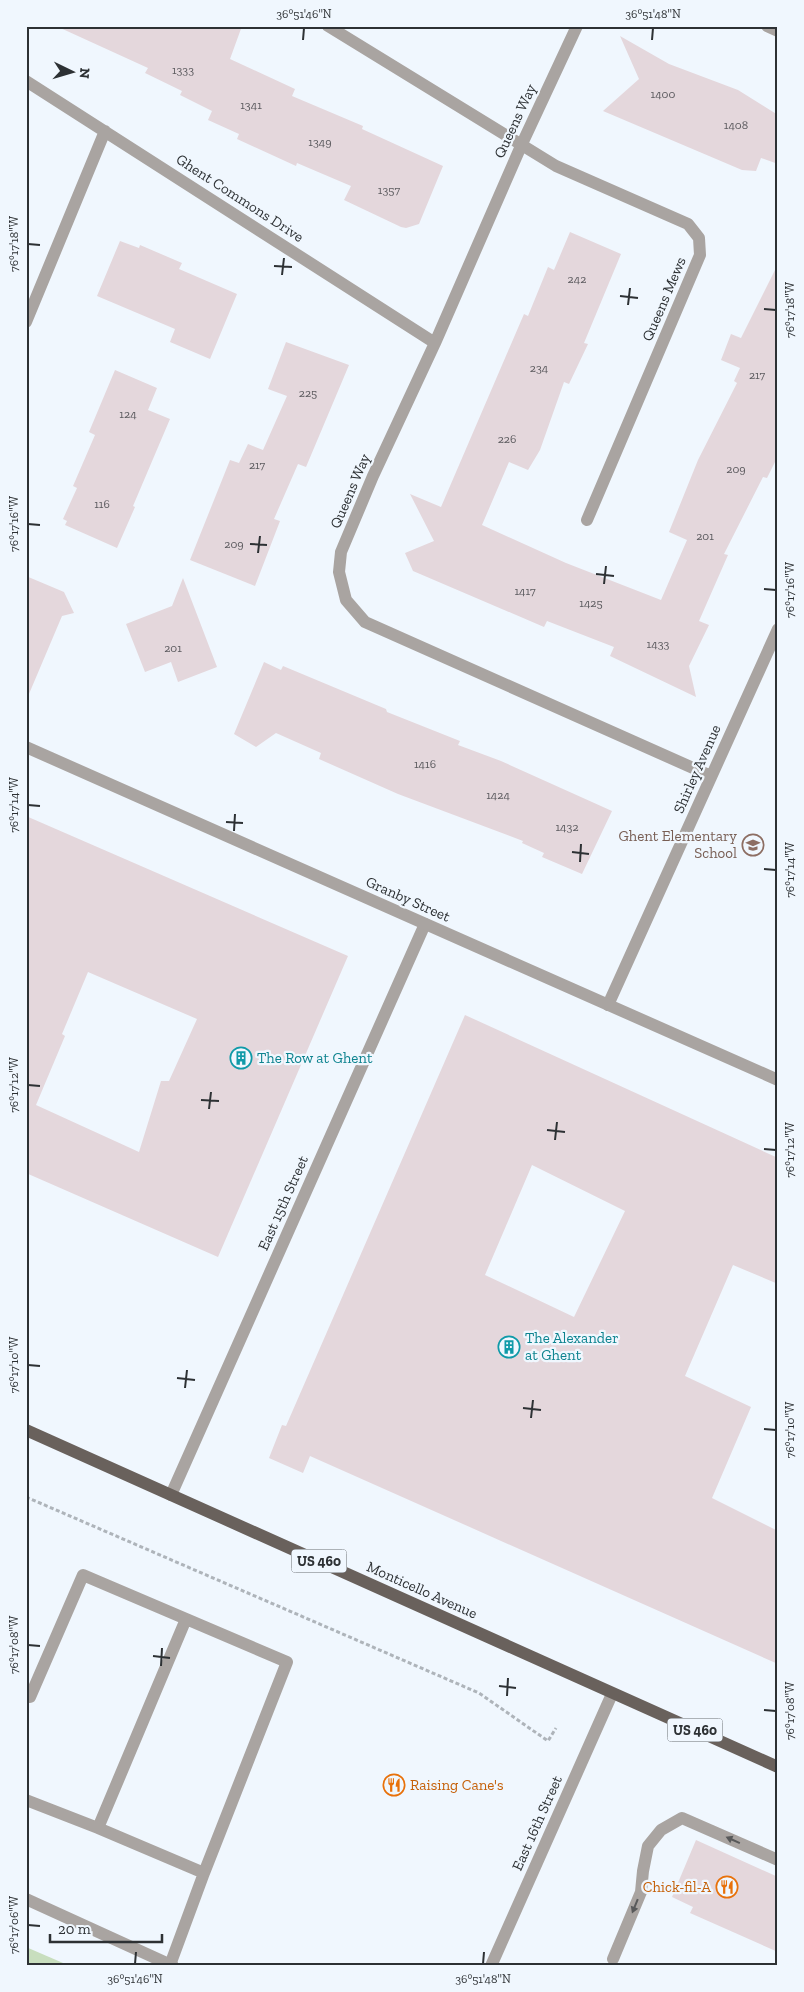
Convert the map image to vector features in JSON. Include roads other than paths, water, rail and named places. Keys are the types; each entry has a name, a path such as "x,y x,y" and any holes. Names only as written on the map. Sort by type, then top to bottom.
{"main road":[{"name":"Monticello Avenue","path":"26,1430 778,1767"}],"street":[{"name":"Queens Mews","path":"328,26 521,146 556,166 688,224 699,238 700,255 588,520"},
{"name":"Queens Way","path":"577,26 521,146 435,343 373,476 341,552 339,572 346,600 365,622 711,776"},
{"path":"767,26 778,31"},
{"name":"Ghent Commons Drive","path":"26,81 435,343"},
{"path":"26,322 105,130"},
{"name":"Shirley Avenue","path":"608,1005 778,629"},
{"name":"Granby Street","path":"26,747 778,1080"},
{"name":"East 15th Street","path":"171,1495 425,924"},
{"path":"26,1899 172,1965 204,1873 287,1662 83,1575 28,1699"},
{"path":"98,1828 186,1619"},
{"name":"East 16th Street","path":"490,1966 612,1694"},
{"path":"26,1800 204,1873"},
{"path":"614,1960 641,1892 642,1871 648,1846 660,1830 682,1818 778,1860"}],"place":[{"name":"Ghent Elementary School","path":"753,845"},
{"name":"The Row at Ghent","path":"241,1058"},
{"name":"The Alexander at Ghent","path":"509,1347"},
{"name":"Raising Cane's","path":"394,1785"},
{"name":"Chick-fil-A","path":"727,1887"}]}
